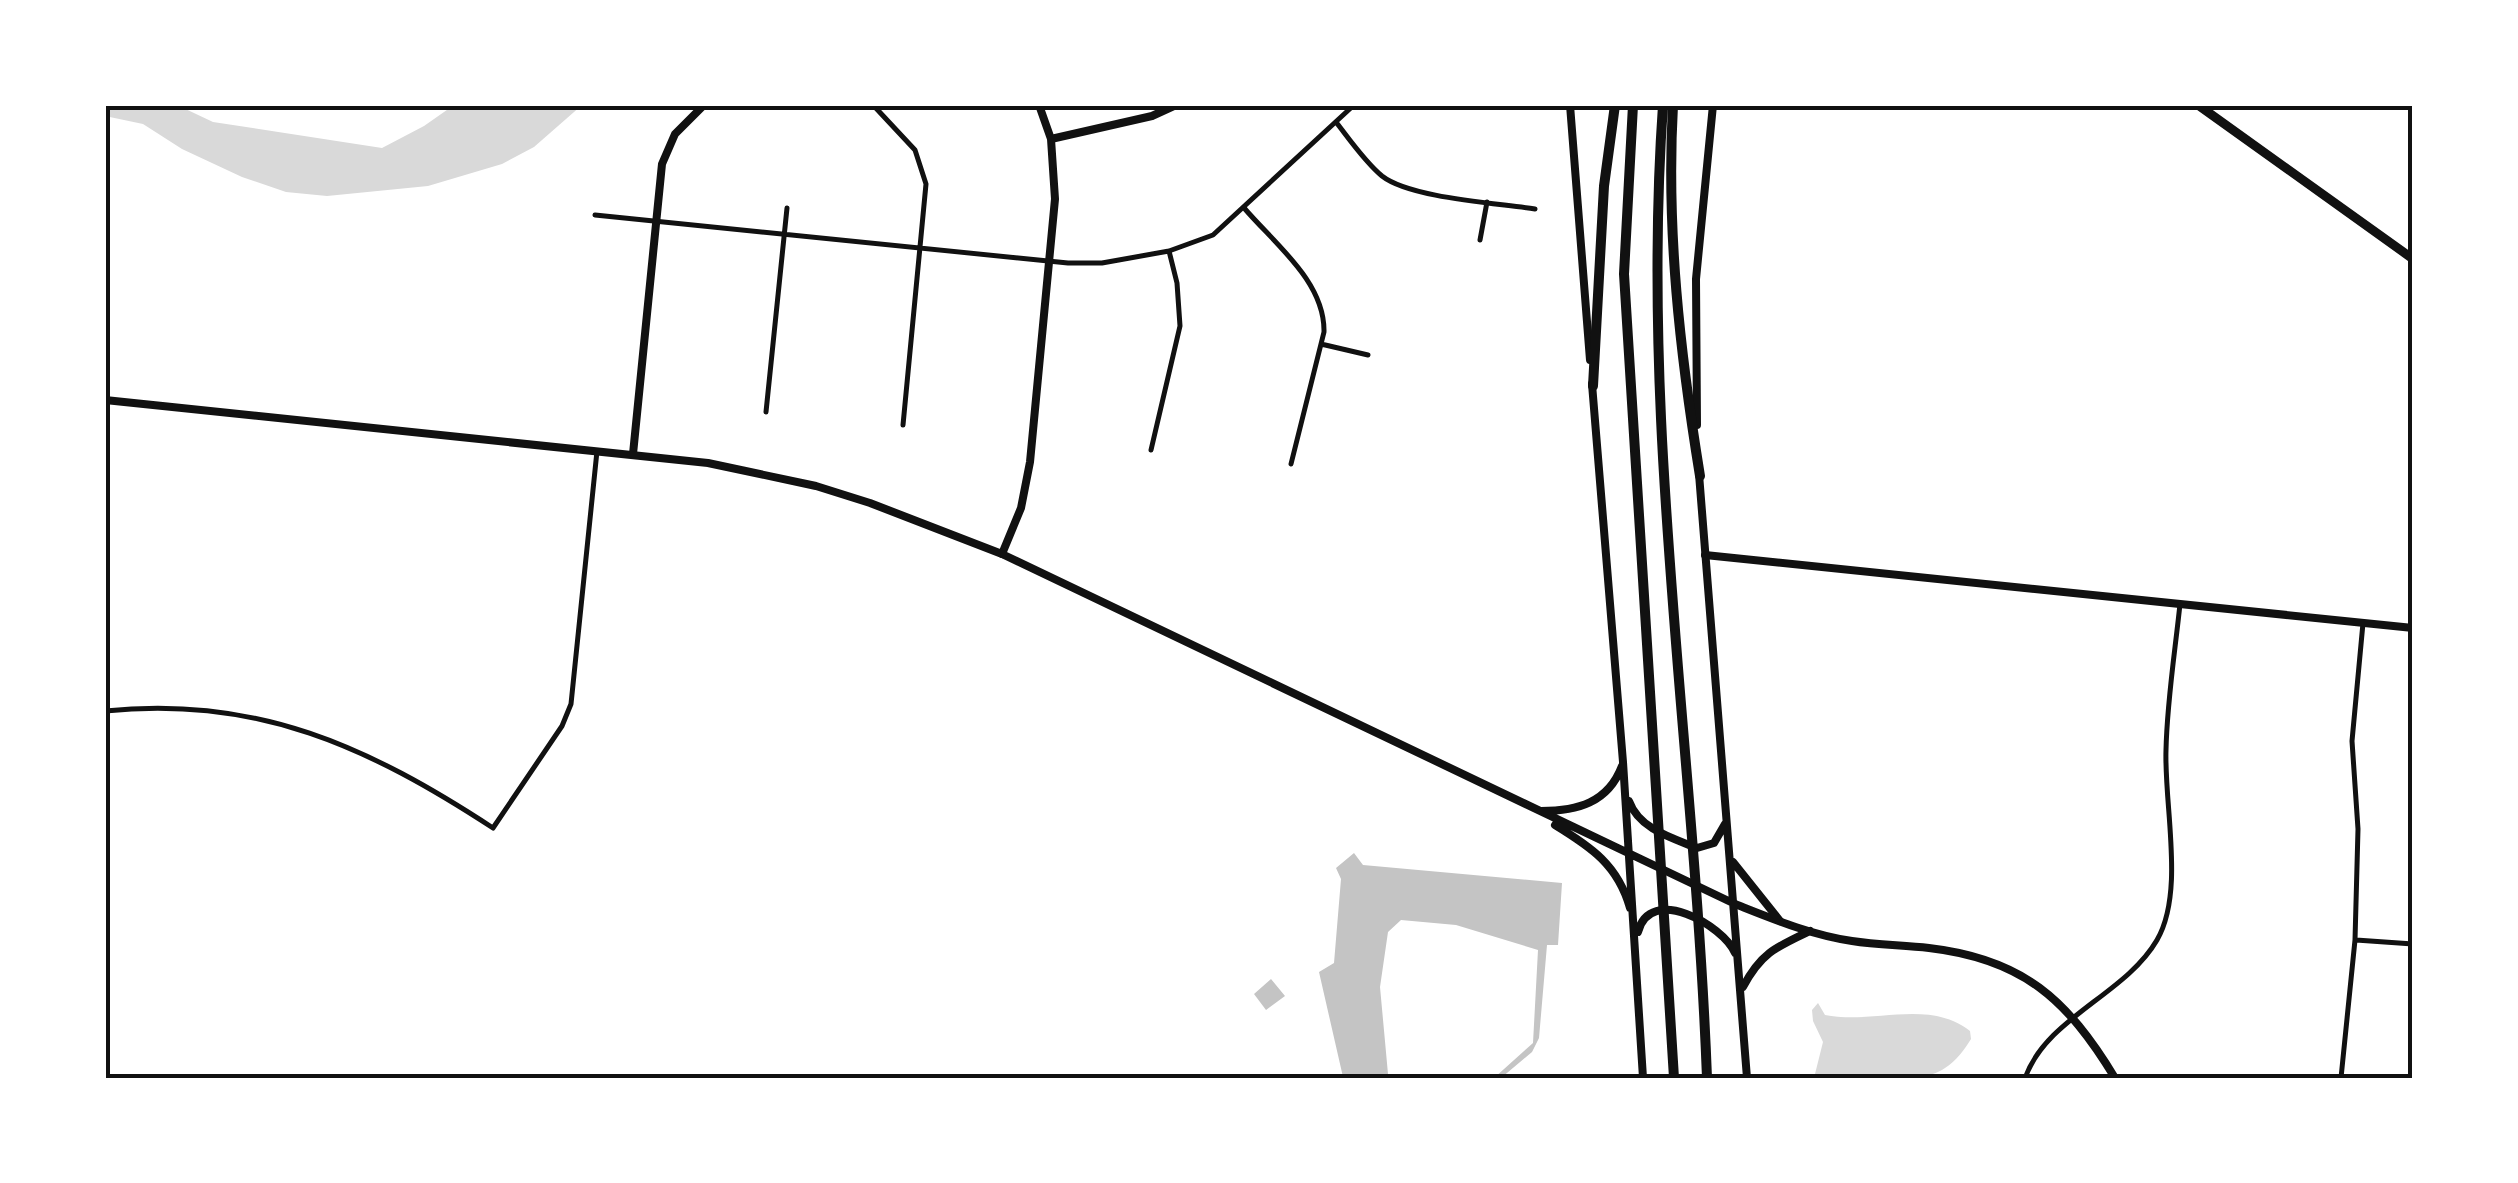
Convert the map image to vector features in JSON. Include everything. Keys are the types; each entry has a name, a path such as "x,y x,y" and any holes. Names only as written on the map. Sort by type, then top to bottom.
{"highway":[{"path":"1592,386 1604,186 1615,105"},
{"path":"1633,105 1624,274 1674,1078"},
{"path":"1663,105 1655,250 1656,313 1675,632 1703,968 1707,1078"},
{"path":"1673,105 1671,196 1676,303 1700,476"},
{"path":"2198,105 2413,259"}],"main road":[{"path":"632,454 666,151 679,129 704,105"},
{"path":"1002,554 1020,508 1030,462 1056,180 1051,139 1039,105"},
{"path":"1051,139 1141,119 1176,105"},
{"path":"1570,105 1623,762 1643,1078"},
{"path":"1713,105 1696,279 1700,476 1746,1078"},
{"path":"105,400 708,463 816,486 870,503 1002,554 1734,904 1810,932 1851,941 1988,959 2035,983 2061,1004 2115,1078"},
{"path":"1704,554 2413,628"},
{"path":"1536,811 1573,810 1590,804 1612,785 1623,762"},
{"path":"1623,762 1630,805 1644,824 1698,848 1714,843 1724,830 1727,815"},
{"path":"1536,811 1587,844 1613,868 1634,924"},
{"path":"1732,861 1780,921"},
{"path":"1637,961 1637,938 1643,918 1656,909 1672,910 1726,937 1738,958 1740,972"},
{"path":"1741,991 1756,963 1768,952 1810,932"}],"street":[{"path":"872,105 915,150 925,172 903,425"},
{"path":"595,216 1102,263 1169,251 1212,235 1354,105"},
{"path":"1336,122 1392,183 1415,191 1535,209"},
{"path":"1480,240 1487,202"},
{"path":"766,412 788,208"},
{"path":"1245,208 1314,289 1324,312 1321,344 1291,464"},
{"path":"1151,450 1180,326 1169,251"},
{"path":"1321,344 1368,355"},
{"path":"105,711 200,710 316,734 415,778 493,828 562,726 571,704 597,450"},
{"path":"2025,1078 2037,1057 2147,956 2159,936 2172,882 2166,746 2180,604"},
{"path":"2341,1078 2355,940 2358,830 2352,741 2363,623"},
{"path":"2355,940 2413,944"}],"shaded area":[{"path":"105,105 177,105 213,122 382,148 454,105 582,105 534,147 502,164 428,186 327,196 286,192 242,177 182,149 143,124 105,116"},
{"path":"1818,1003 1825,1015 1843,1017 1936,1016 1970,1031 1971,1039 1945,1068 1918,1078 1814,1078 1823,1042 1813,1021 1812,1010"}],"building":[{"path":"1354,853 1363,865 1562,883 1558,945 1547,945 1539,1038 1532,1052 1501,1078 1494,1078 1533,1043 1538,950 1456,925 1401,920 1388,932 1380,987 1388,1074 1401,1078 1343,1077 1319,972 1334,963 1341,879 1336,868"},
{"path":"1271,979 1285,996 1266,1010 1254,994"}]}
